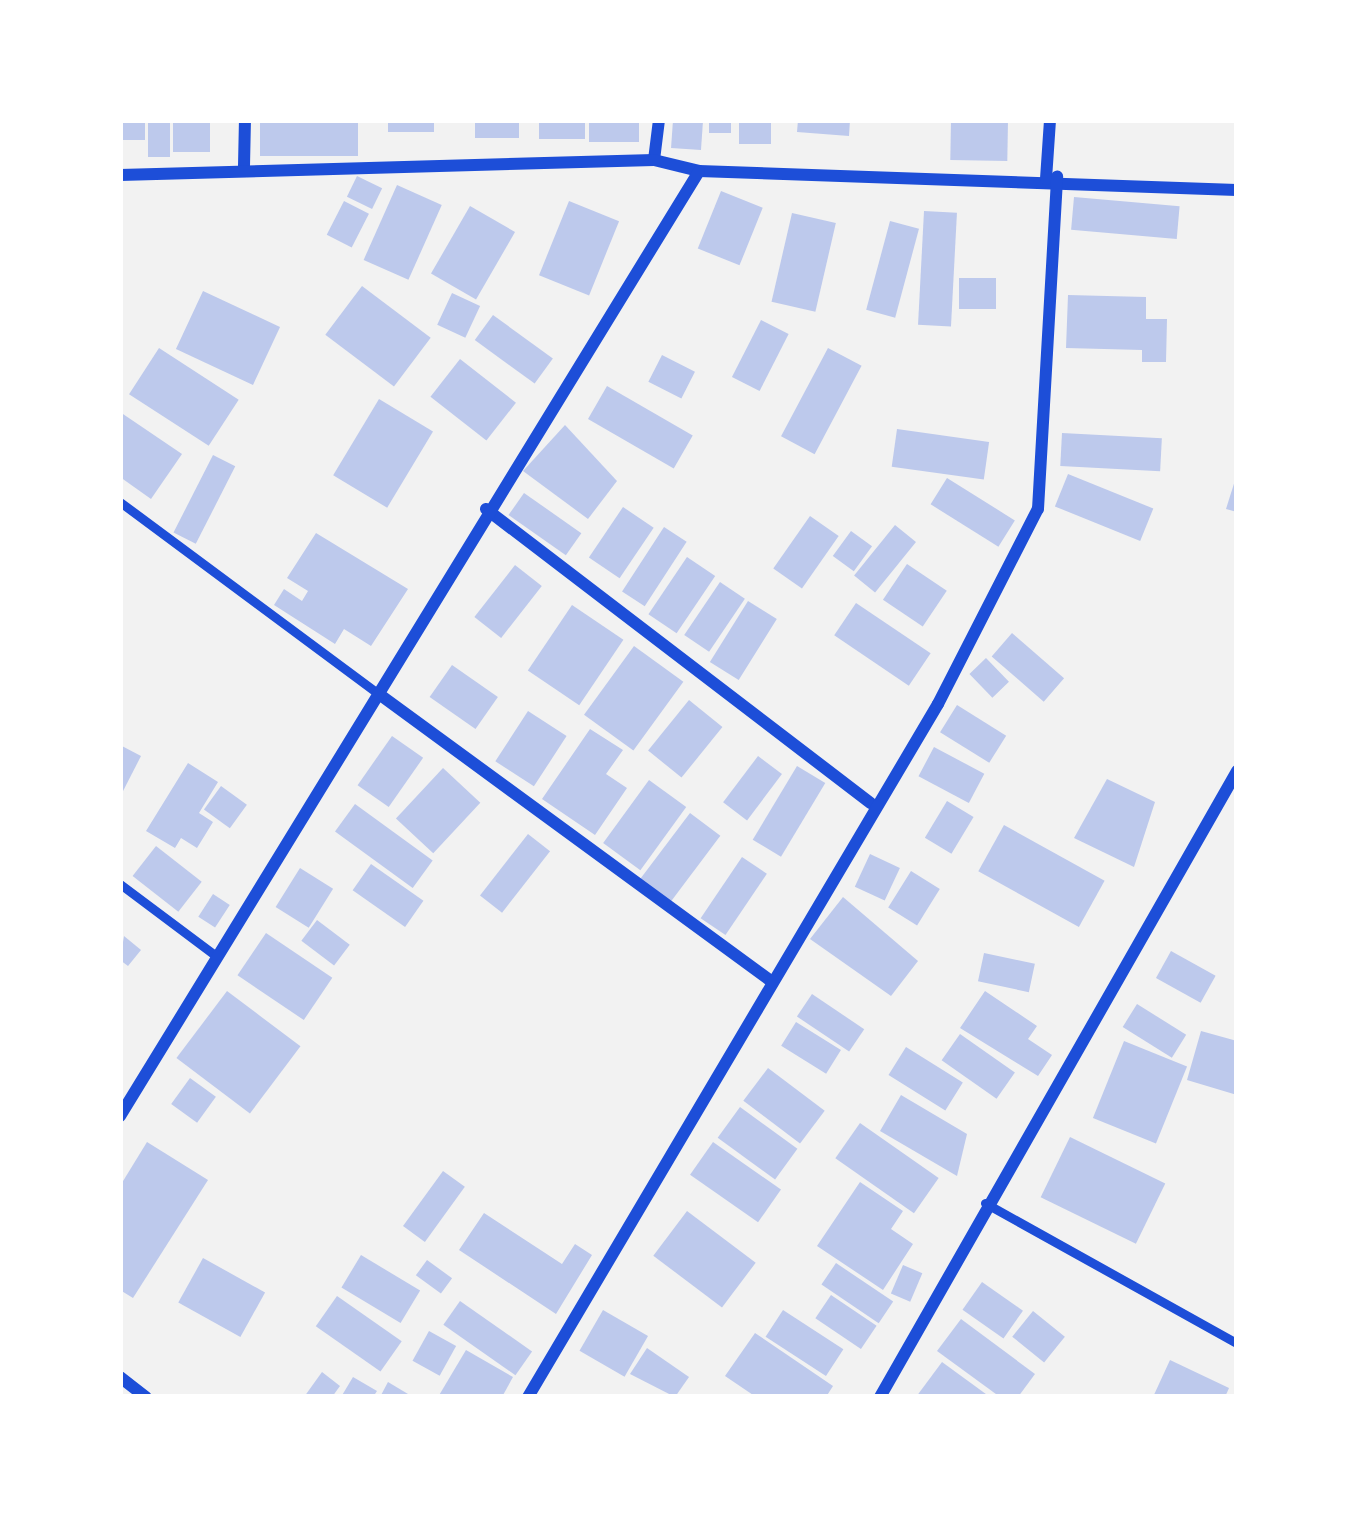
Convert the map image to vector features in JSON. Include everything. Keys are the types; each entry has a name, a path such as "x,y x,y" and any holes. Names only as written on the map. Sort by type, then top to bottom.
{"street":[{"path":"244,166 245,120"},
{"path":"655,160 659,120"},
{"path":"528,1397 870,803 938,704 1038,509 1052,178 1050,120"},
{"path":"120,175 244,166 655,160 699,171 1052,178 1237,190"},
{"path":"120,1116 215,955 383,698 486,509 699,171"},
{"path":"486,509 870,803"},
{"path":"383,698 769,979"},
{"path":"880,1397 985,1203 1237,771"},
{"path":"120,1377 146,1397"}],"lane":[{"path":"120,502 383,698"},
{"path":"120,884 215,955"},
{"path":"985,1203 1237,1343"}],"building":[{"path":"120,120 145,120 145,140 120,140"},
{"path":"148,120 170,120 170,157 148,157"},
{"path":"173,120 210,120 210,152 173,152"},
{"path":"260,120 358,120 358,156 260,156"},
{"path":"388,120 434,120 434,132 388,132"},
{"path":"475,120 519,120 519,138 475,138"},
{"path":"539,120 585,120 585,139 539,139"},
{"path":"589,120 639,120 639,142 589,142"},
{"path":"673,120 703,122 701,150 671,148"},
{"path":"709,120 731,120 731,133 709,133"},
{"path":"739,120 771,120 771,144 739,144"},
{"path":"798,120 850,120 849,136 797,132"},
{"path":"951,120 1008,121 1007,161 950,160"},
{"path":"357,176 382,188 372,209 347,197"},
{"path":"397,185 442,205 408,280 364,260"},
{"path":"721,191 763,208 739,265 698,248"},
{"path":"1074,197 1180,206 1177,239 1071,230"},
{"path":"344,201 369,214 352,248 327,235"},
{"path":"569,201 619,221 589,295 539,275"},
{"path":"470,206 515,232 476,300 431,274"},
{"path":"924,211 957,213 951,327 918,325"},
{"path":"792,213 836,223 815,312 772,302"},
{"path":"890,221 919,229 895,318 866,310"},
{"path":"959,278 996,278 996,309 959,309"},
{"path":"362,286 431,338 394,386 325,335"},
{"path":"203,291 280,327 253,385 176,349"},
{"path":"452,293 480,306 465,338 437,325"},
{"path":"1068,295 1146,297 1146,319 1167,319 1166,362 1142,362 1142,350 1066,348"},
{"path":"493,315 553,358 535,384 475,340"},
{"path":"761,320 789,334 760,391 732,377"},
{"path":"159,348 239,400 209,446 129,394"},
{"path":"828,348 862,366 815,454 781,436"},
{"path":"662,355 695,372 681,399 648,382"},
{"path":"460,359 516,403 486,441 430,397"},
{"path":"607,386 693,436 674,468 588,419"},
{"path":"379,399 433,431 387,508 333,475"},
{"path":"120,412 182,454 151,499 120,477"},
{"path":"565,425 617,481 588,519 523,471"},
{"path":"897,429 989,442 984,480 892,467"},
{"path":"1062,433 1162,438 1160,471 1060,466"},
{"path":"213,455 235,466 196,544 174,533"},
{"path":"1068,474 1153,508 1140,541 1055,506"},
{"path":"1237,474 1237,512 1226,509"},
{"path":"947,478 1015,520 998,547 931,504"},
{"path":"524,493 581,533 566,555 509,515"},
{"path":"623,507 654,528 620,578 589,558"},
{"path":"810,516 839,536 802,589 773,568"},
{"path":"895,525 916,542 875,593 854,576"},
{"path":"664,527 687,542 645,606 622,592"},
{"path":"851,531 872,546 854,571 833,556"},
{"path":"316,533 408,589 371,646 344,629 335,644 274,605 284,589 302,601 308,591 287,578"},
{"path":"687,557 715,576 677,633 648,614"},
{"path":"907,564 947,591 923,626 883,600"},
{"path":"515,565 542,586 501,638 474,617"},
{"path":"720,582 745,599 709,652 684,635"},
{"path":"748,601 777,619 739,680 710,662"},
{"path":"856,603 931,653 909,686 834,635"},
{"path":"572,605 623,640 579,705 528,670"},
{"path":"1012,633 1064,678 1044,702 992,656"},
{"path":"634,646 683,682 633,751 584,715"},
{"path":"986,658 1009,682 992,698 969,674"},
{"path":"452,665 498,697 476,729 430,697"},
{"path":"689,700 722,727 682,778 648,751"},
{"path":"957,705 1006,736 989,763 940,732"},
{"path":"528,711 567,736 534,786 495,761"},
{"path":"590,729 623,750 606,774 627,788 595,835 542,799"},
{"path":"392,736 423,758 389,807 358,785"},
{"path":"120,745 141,756 120,797"},
{"path":"934,747 984,774 969,803 919,776"},
{"path":"758,756 782,774 747,820 723,802"},
{"path":"188,763 218,782 199,813 213,822 197,848 181,838 175,848 146,831"},
{"path":"797,766 825,783 781,857 753,840"},
{"path":"443,768 480,803 433,853 396,818"},
{"path":"1107,779 1155,802 1134,867 1074,838"},
{"path":"649,780 686,807 640,870 603,843"},
{"path":"221,786 247,805 230,828 204,809"},
{"path":"947,801 974,817 951,854 925,838"},
{"path":"355,804 433,860 413,888 335,832"},
{"path":"690,813 720,836 670,903 639,880"},
{"path":"1004,825 1105,881 1079,927 978,871"},
{"path":"528,834 550,851 502,913 480,895"},
{"path":"156,846 202,882 178,912 133,876"},
{"path":"870,854 900,868 885,901 855,887"},
{"path":"742,857 767,874 725,935 701,918"},
{"path":"371,864 423,901 405,927 353,890"},
{"path":"300,868 333,889 309,928 276,907"},
{"path":"911,871 940,889 917,925 888,907"},
{"path":"213,894 230,905 215,928 198,917"},
{"path":"843,897 918,961 891,996 810,939"},
{"path":"317,920 350,945 334,965 301,941"},
{"path":"266,933 332,978 304,1020 237,975"},
{"path":"124,936 141,950 128,966 120,960"},
{"path":"1171,951 1216,976 1201,1003 1156,978"},
{"path":"984,953 1035,964 1029,992 978,981"},
{"path":"227,991 300,1046 250,1113 176,1058"},
{"path":"985,991 1037,1026 1028,1039 1052,1055 1038,1076 960,1028"},
{"path":"812,994 864,1029 849,1052 797,1016"},
{"path":"1137,1004 1186,1035 1172,1058 1123,1027"},
{"path":"796,1022 841,1050 826,1074 781,1046"},
{"path":"1201,1031 1237,1041 1237,1095 1187,1080"},
{"path":"960,1034 1015,1072 997,1099 942,1060"},
{"path":"1124,1041 1187,1066 1156,1143 1093,1118"},
{"path":"906,1047 963,1083 945,1110 889,1075"},
{"path":"768,1068 825,1111 800,1143 743,1101"},
{"path":"190,1078 216,1097 197,1123 171,1104"},
{"path":"901,1095 967,1134 957,1176 880,1131"},
{"path":"740,1107 797,1149 775,1179 718,1138"},
{"path":"860,1123 939,1178 914,1213 835,1158"},
{"path":"1070,1137 1165,1183 1136,1244 1041,1197"},
{"path":"147,1142 208,1180 133,1298 120,1290 120,1186"},
{"path":"713,1142 781,1190 758,1222 690,1175"},
{"path":"443,1171 465,1187 425,1242 403,1226"},
{"path":"860,1182 903,1211 891,1229 913,1244 883,1290 817,1246"},
{"path":"687,1211 756,1263 722,1307 653,1256"},
{"path":"484,1213 562,1264 575,1244 592,1255 556,1314 459,1250"},
{"path":"361,1255 420,1291 401,1323 341,1288"},
{"path":"203,1258 265,1292 240,1337 178,1303"},
{"path":"427,1260 452,1278 441,1294 416,1275"},
{"path":"836,1263 893,1302 879,1323 821,1285"},
{"path":"903,1265 922,1273 910,1302 891,1294"},
{"path":"982,1282 1023,1311 1003,1339 962,1310"},
{"path":"831,1295 877,1326 861,1349 815,1318"},
{"path":"337,1296 402,1341 380,1372 316,1326"},
{"path":"460,1301 532,1351 515,1375 443,1325"},
{"path":"603,1310 648,1336 625,1377 580,1351"},
{"path":"783,1310 843,1349 826,1376 766,1337"},
{"path":"1033,1311 1065,1337 1044,1362 1012,1337"},
{"path":"961,1319 1035,1374 1018,1397 1000,1397 937,1351"},
{"path":"429,1331 456,1346 440,1376 413,1361"},
{"path":"755,1333 833,1386 826,1397 756,1397 725,1376"},
{"path":"647,1348 689,1377 675,1397 630,1374"},
{"path":"466,1350 513,1377 502,1397 438,1397"},
{"path":"1170,1360 1229,1388 1225,1397 1153,1397"},
{"path":"942,1362 990,1397 916,1397"},
{"path":"322,1372 340,1386 332,1397 304,1397"},
{"path":"353,1377 377,1391 373,1397 341,1397"},
{"path":"388,1382 413,1397 380,1397"}]}
